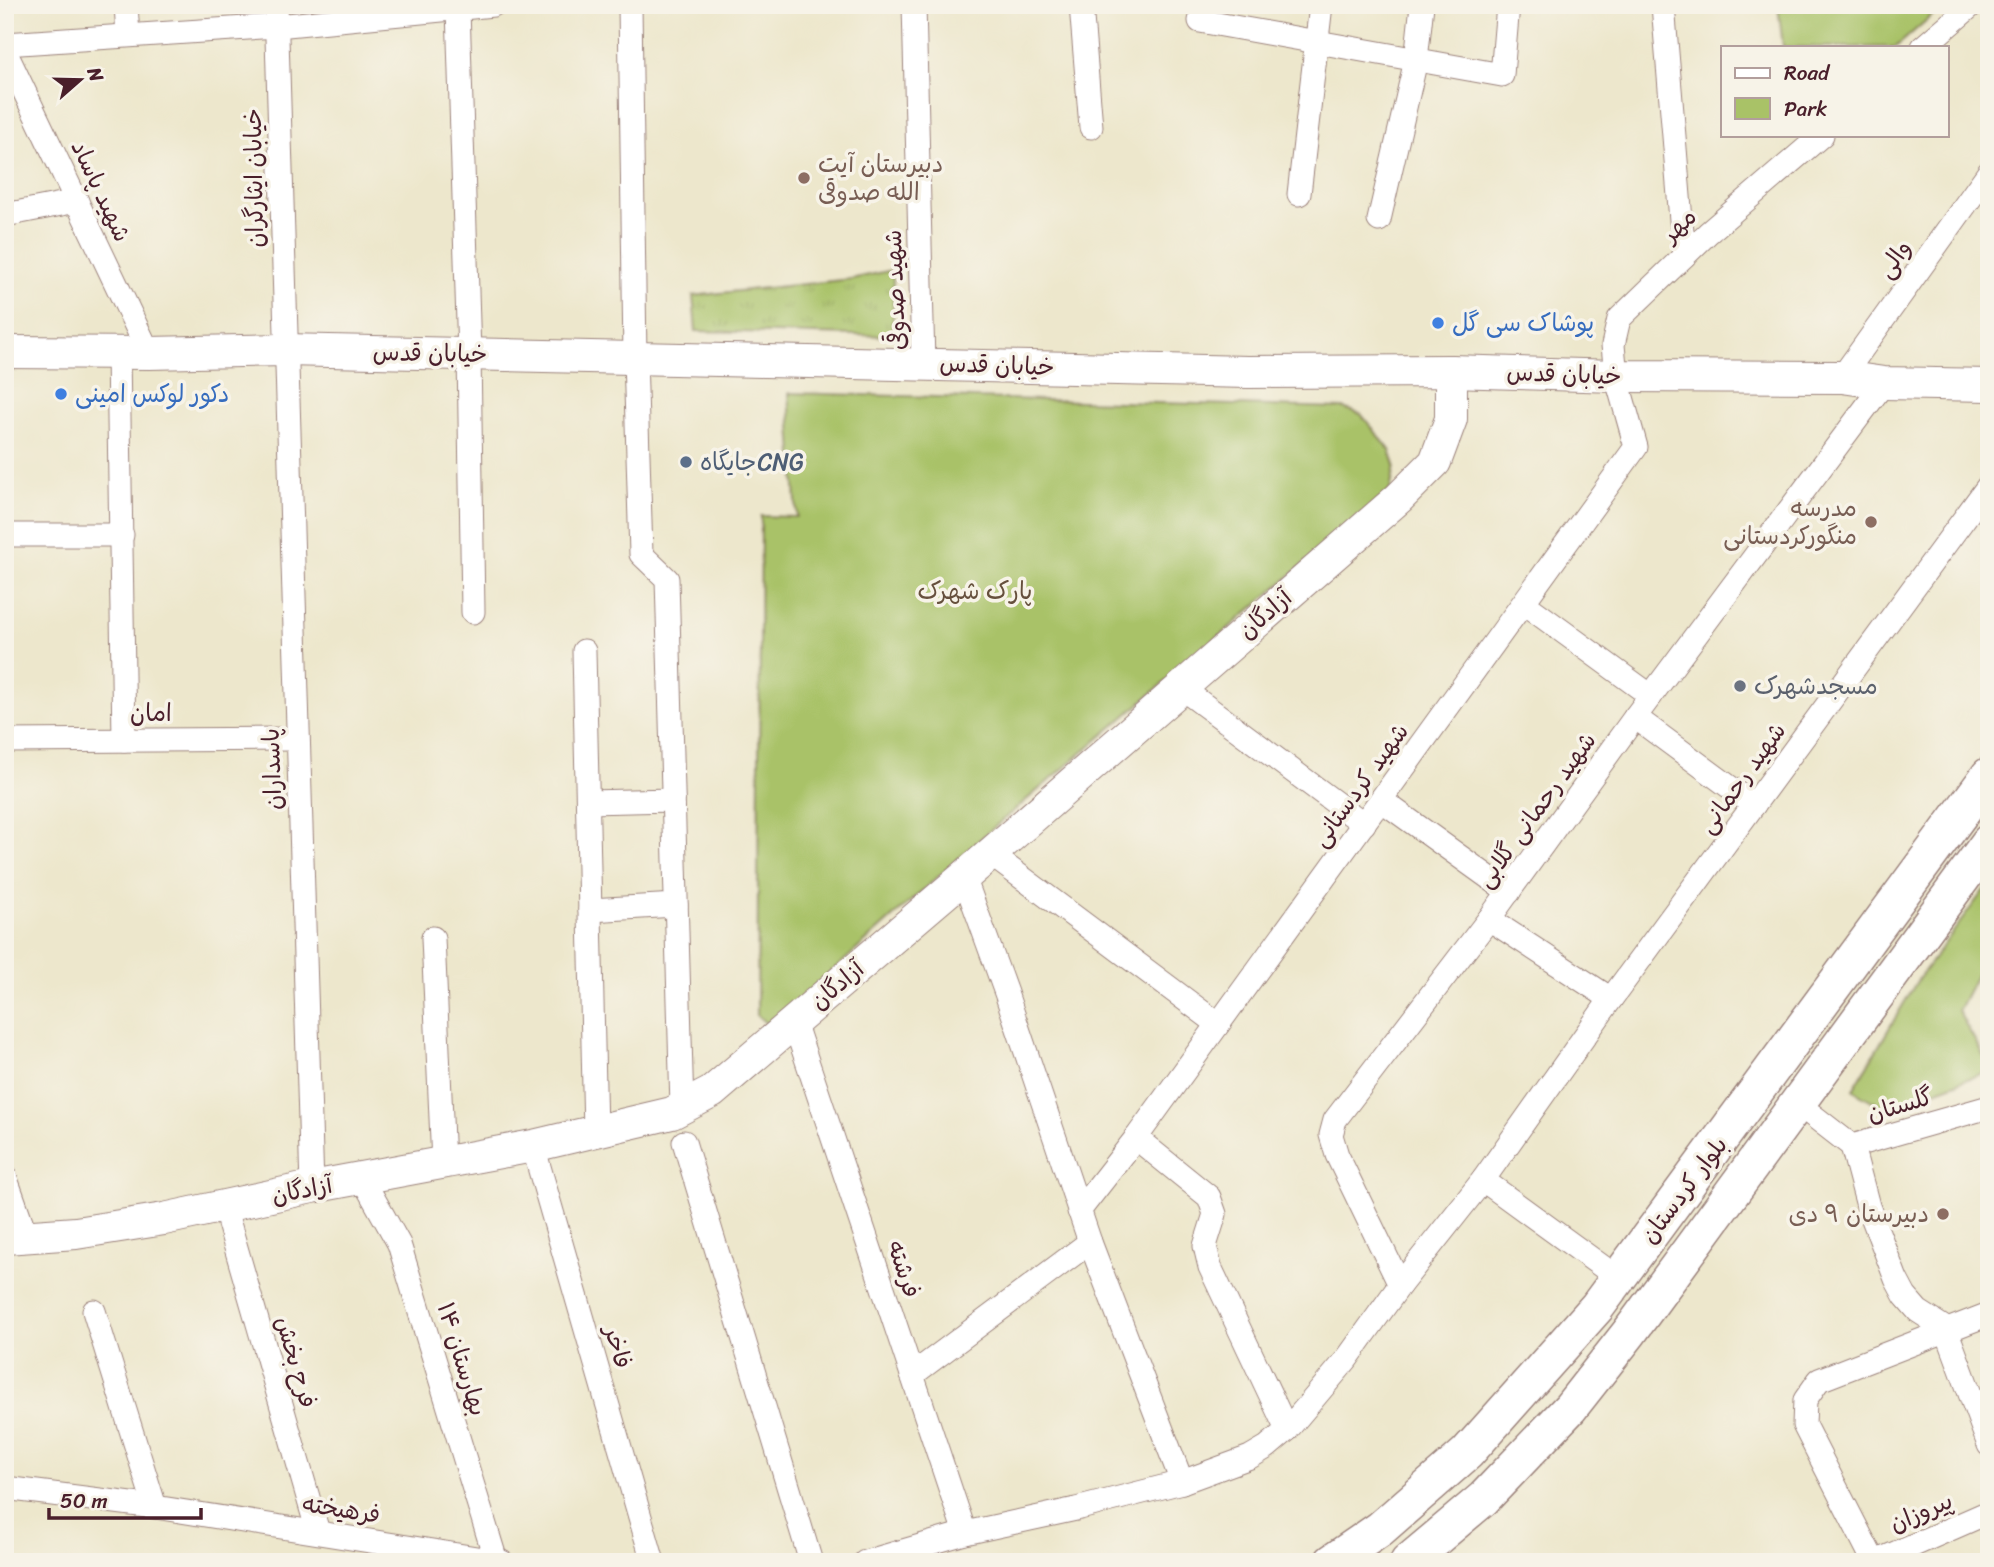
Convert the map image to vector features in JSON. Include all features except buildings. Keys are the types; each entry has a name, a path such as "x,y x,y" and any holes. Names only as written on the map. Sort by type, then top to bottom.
{"main road":[{"name":"خیابان قدس","path":"5,352 285,351 469,354 1248,372 1451,371 1616,376 1842,377 1884,383 1989,385"},
{"name":"آزادگان","path":"16,1238 88,1231 224,1206 312,1186 533,1146 672,1113 712,1092 964,877 1399,498 1435,461 1451,419 1451,371"},
{"name":"بلوار کردستان","path":"1332,1562 1380,1529 1467,1453 1597,1307 1989,775"},
{"name":"بلوار کردستان","path":"1408,1562 1484,1498 1570,1408 1629,1333 1989,842"},
{"path":"1738,1118 1771,1141"},
{"path":"1597,1307 1629,1333"}],"street":[{"path":"126,5 128,35"},
{"path":"5,44 128,35 277,16 458,9 493,5"},
{"path":"629,5 641,554 667,579 682,1108"},
{"name":"شهید صدوقی","path":"914,5 923,363"},
{"path":"1081,5 1091,127"},
{"path":"1204,5 1200,21 1502,75 1508,5"},
{"path":"1299,194 1321,5"},
{"path":"1379,220 1416,60 1422,5"},
{"path":"1663,5 1684,256"},
{"path":"1924,46 1972,5"},
{"path":"458,9 469,354 472,612"},
{"name":"خیابان ایثارگران","path":"277,16 285,351"},
{"name":"شهید پاساد","path":"5,51 77,201 134,353"},
{"name":"مهر","path":"1616,376 1613,345 1619,319 1684,256 1821,136"},
{"name":"والی","path":"1842,377 1989,172"},
{"path":"5,215 77,201"},
{"name":"پاسداران","path":"285,351 312,1186"},
{"path":"124,740 122,535 134,353"},
{"name":"شهید کردستانی","path":"1079,1211 1136,1138 1525,604 1636,447 1616,376"},
{"name":"شهید رحمانی گلابی","path":"1400,1285 1337,1155 1331,1135 1335,1120 1489,919 1635,717 1884,383"},
{"name":"شهید رحمانی","path":"965,1533 1182,1482 1250,1457 1287,1430 1346,1360 1400,1285 1483,1180 1611,999 1989,485"},
{"path":"5,535 122,535"},
{"path":"1525,604 1651,696"},
{"path":"584,651 595,1132"},
{"path":"1180,687 1364,824"},
{"path":"1635,717 1754,805"},
{"name":"امان","path":"5,741 298,739"},
{"path":"588,802 673,800"},
{"path":"1381,800 1508,892"},
{"path":"989,853 1218,1024"},
{"path":"964,877 1090,1242 1182,1482"},
{"path":"590,910 676,905"},
{"path":"1489,919 1611,999"},
{"path":"433,938 443,1163"},
{"name":"فرشته","path":"794,1022 965,1533"},
{"name":"گلستان","path":"1798,1104 1852,1146 1989,1107"},
{"path":"1136,1138 1209,1197 1215,1214 1205,1246 1210,1267 1287,1430"},
{"path":"684,1142 811,1562"},
{"name":"فاخر","path":"533,1146 653,1562"},
{"path":"1852,1146 1868,1206 1896,1279 1905,1296 1918,1311 1946,1329 1989,1445"},
{"path":"5,1176 16,1238"},
{"name":"بهارستان ۱۴","path":"362,1178 399,1244 496,1561"},
{"path":"1483,1180 1618,1278"},
{"name":"فرح بخش","path":"224,1206 318,1532"},
{"path":"912,1375 1090,1242"},
{"path":"94,1311 155,1507"},
{"path":"1874,1562 1804,1425 1805,1400 1819,1380 1989,1314"},
{"name":"فرهیخته","path":"5,1488 155,1507 502,1562"},
{"name":"پیروزان","path":"1874,1562 1989,1512"},
{"path":"865,1562 965,1533"}],"green space":[{"path":"1778,5 1944,5 1897,46 1783,46"},
{"path":"893,270 893,336 696,331 693,296 851,279"},
{"name":"پارک شهرک","path":"789,393 1343,408 1361,414 1390,450 1395,465 1390,491 978,841 770,1027 757,1015 761,516 797,517"},
{"path":"1989,883 1989,950 1958,1011 1989,1065 1989,1071 1886,1109 1853,1090 1917,981"}],"place":[{"name":"دبیرستان آیت الله صدوقی","path":"804,178"},
{"name":"پوشاک سی گل","path":"1438,323"},
{"name":"دکور لوکس امینی","path":"61,394"},
{"name":"جایگاهCNG","path":"686,462"},
{"name":"مدرسه منگورکردستانی","path":"1871,522"},
{"name":"مسجدشهرک","path":"1740,686"},
{"name":"دبیرستان ۹ دی","path":"1943,1214"}]}
